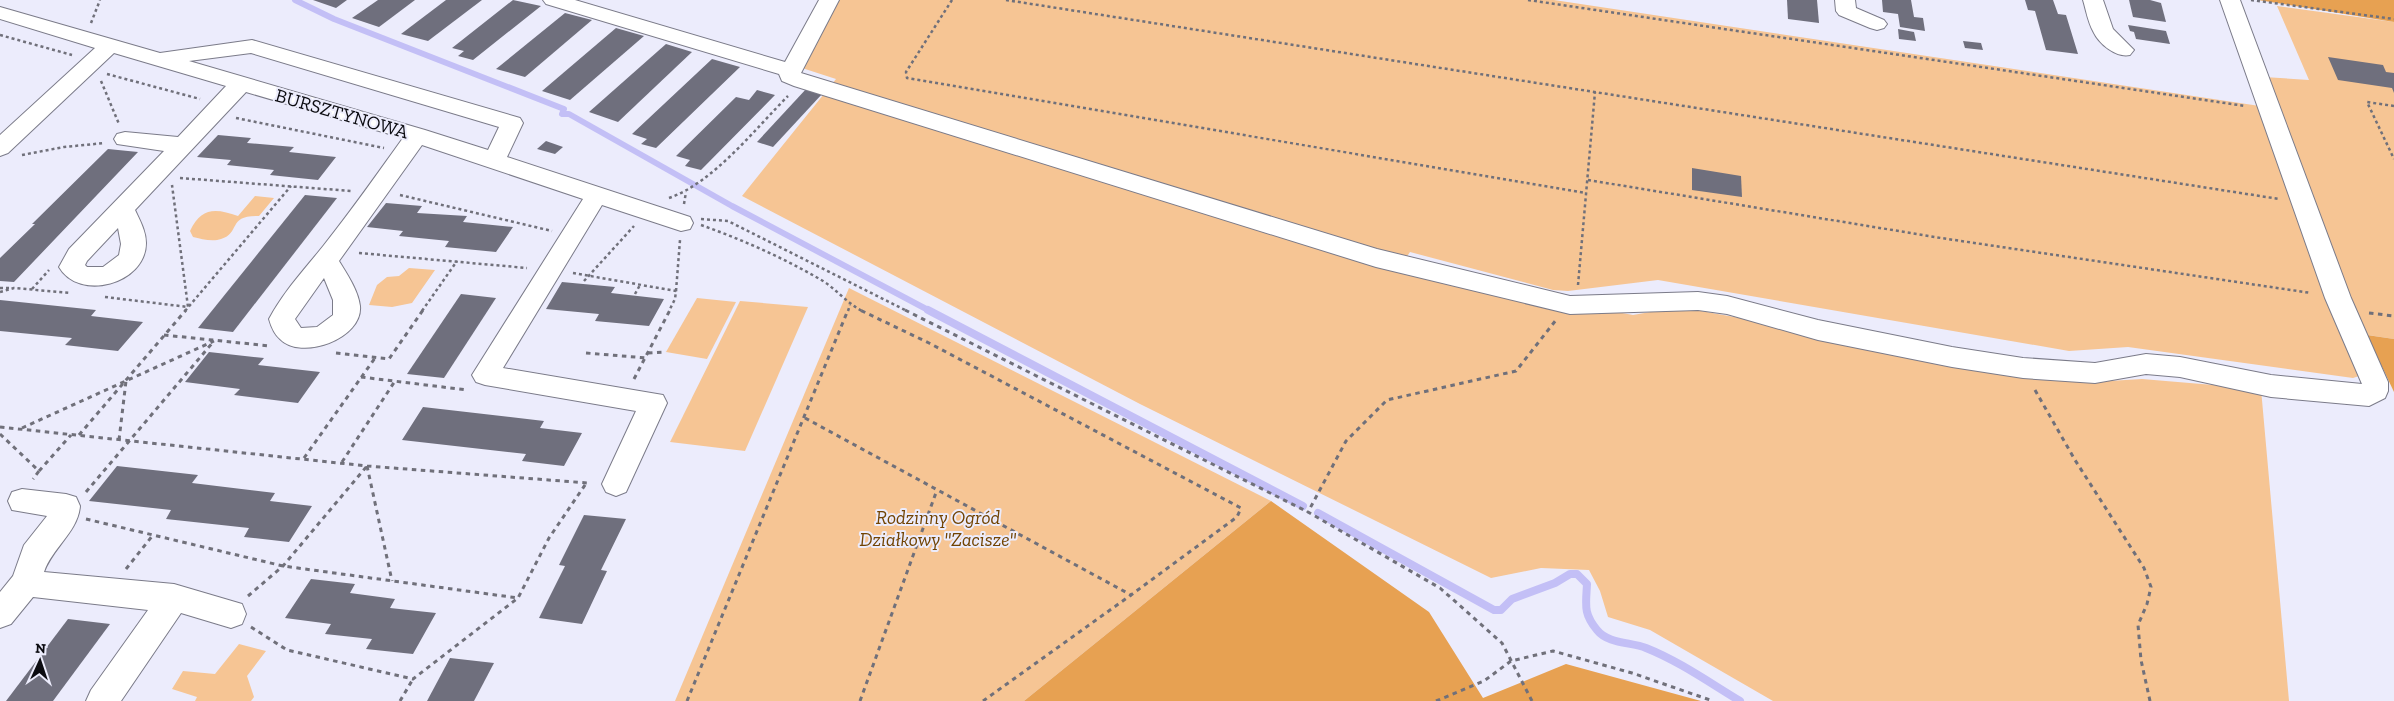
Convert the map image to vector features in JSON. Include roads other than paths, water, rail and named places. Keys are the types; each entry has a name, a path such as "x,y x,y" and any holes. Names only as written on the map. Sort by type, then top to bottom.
{"street":[{"path":"0,5 10,0"},
{"path":"553,0 771,66 1376,258 1574,298 1698,301 1727,306 1818,330 1952,357 2024,368 2095,373 2146,364 2180,367 2270,386 2369,395 2375,391 2375,382 2338,298 2230,0"},
{"path":"796,75 829,0"},
{"path":"1845,0 1846,11 1877,24"},
{"path":"2093,0 2103,31 2123,50"},
{"name":"BURSZTYNOWA","path":"0,13 242,83 411,144 494,160 681,223"},
{"path":"10,152 95,66 109,46"},
{"path":"155,59 252,46 512,124 494,160"},
{"path":"122,209 242,83"},
{"path":"125,139 183,145"},
{"path":"326,260 411,144"},
{"path":"597,195 485,375 653,402 616,484"},
{"path":"0,614 26,583 35,554 66,515 66,506 26,492"},
{"path":"26,583 107,593 174,598 231,614"},
{"path":"102,701 174,598"}],"waterway":[{"path":"295,0 334,19 564,109 562,114 569,114 732,206 930,311"},
{"path":"928,310 1303,506"},
{"path":"1318,513 1494,610 1501,610 1512,599 1555,583 1570,574 1577,574 1587,584 1586,603 1589,619 1602,635 1658,653 1740,701"}],"park label":[{"name":"Rodzinny Ogród Działkowy \"Zacisze\"","path":"938,528"}]}
